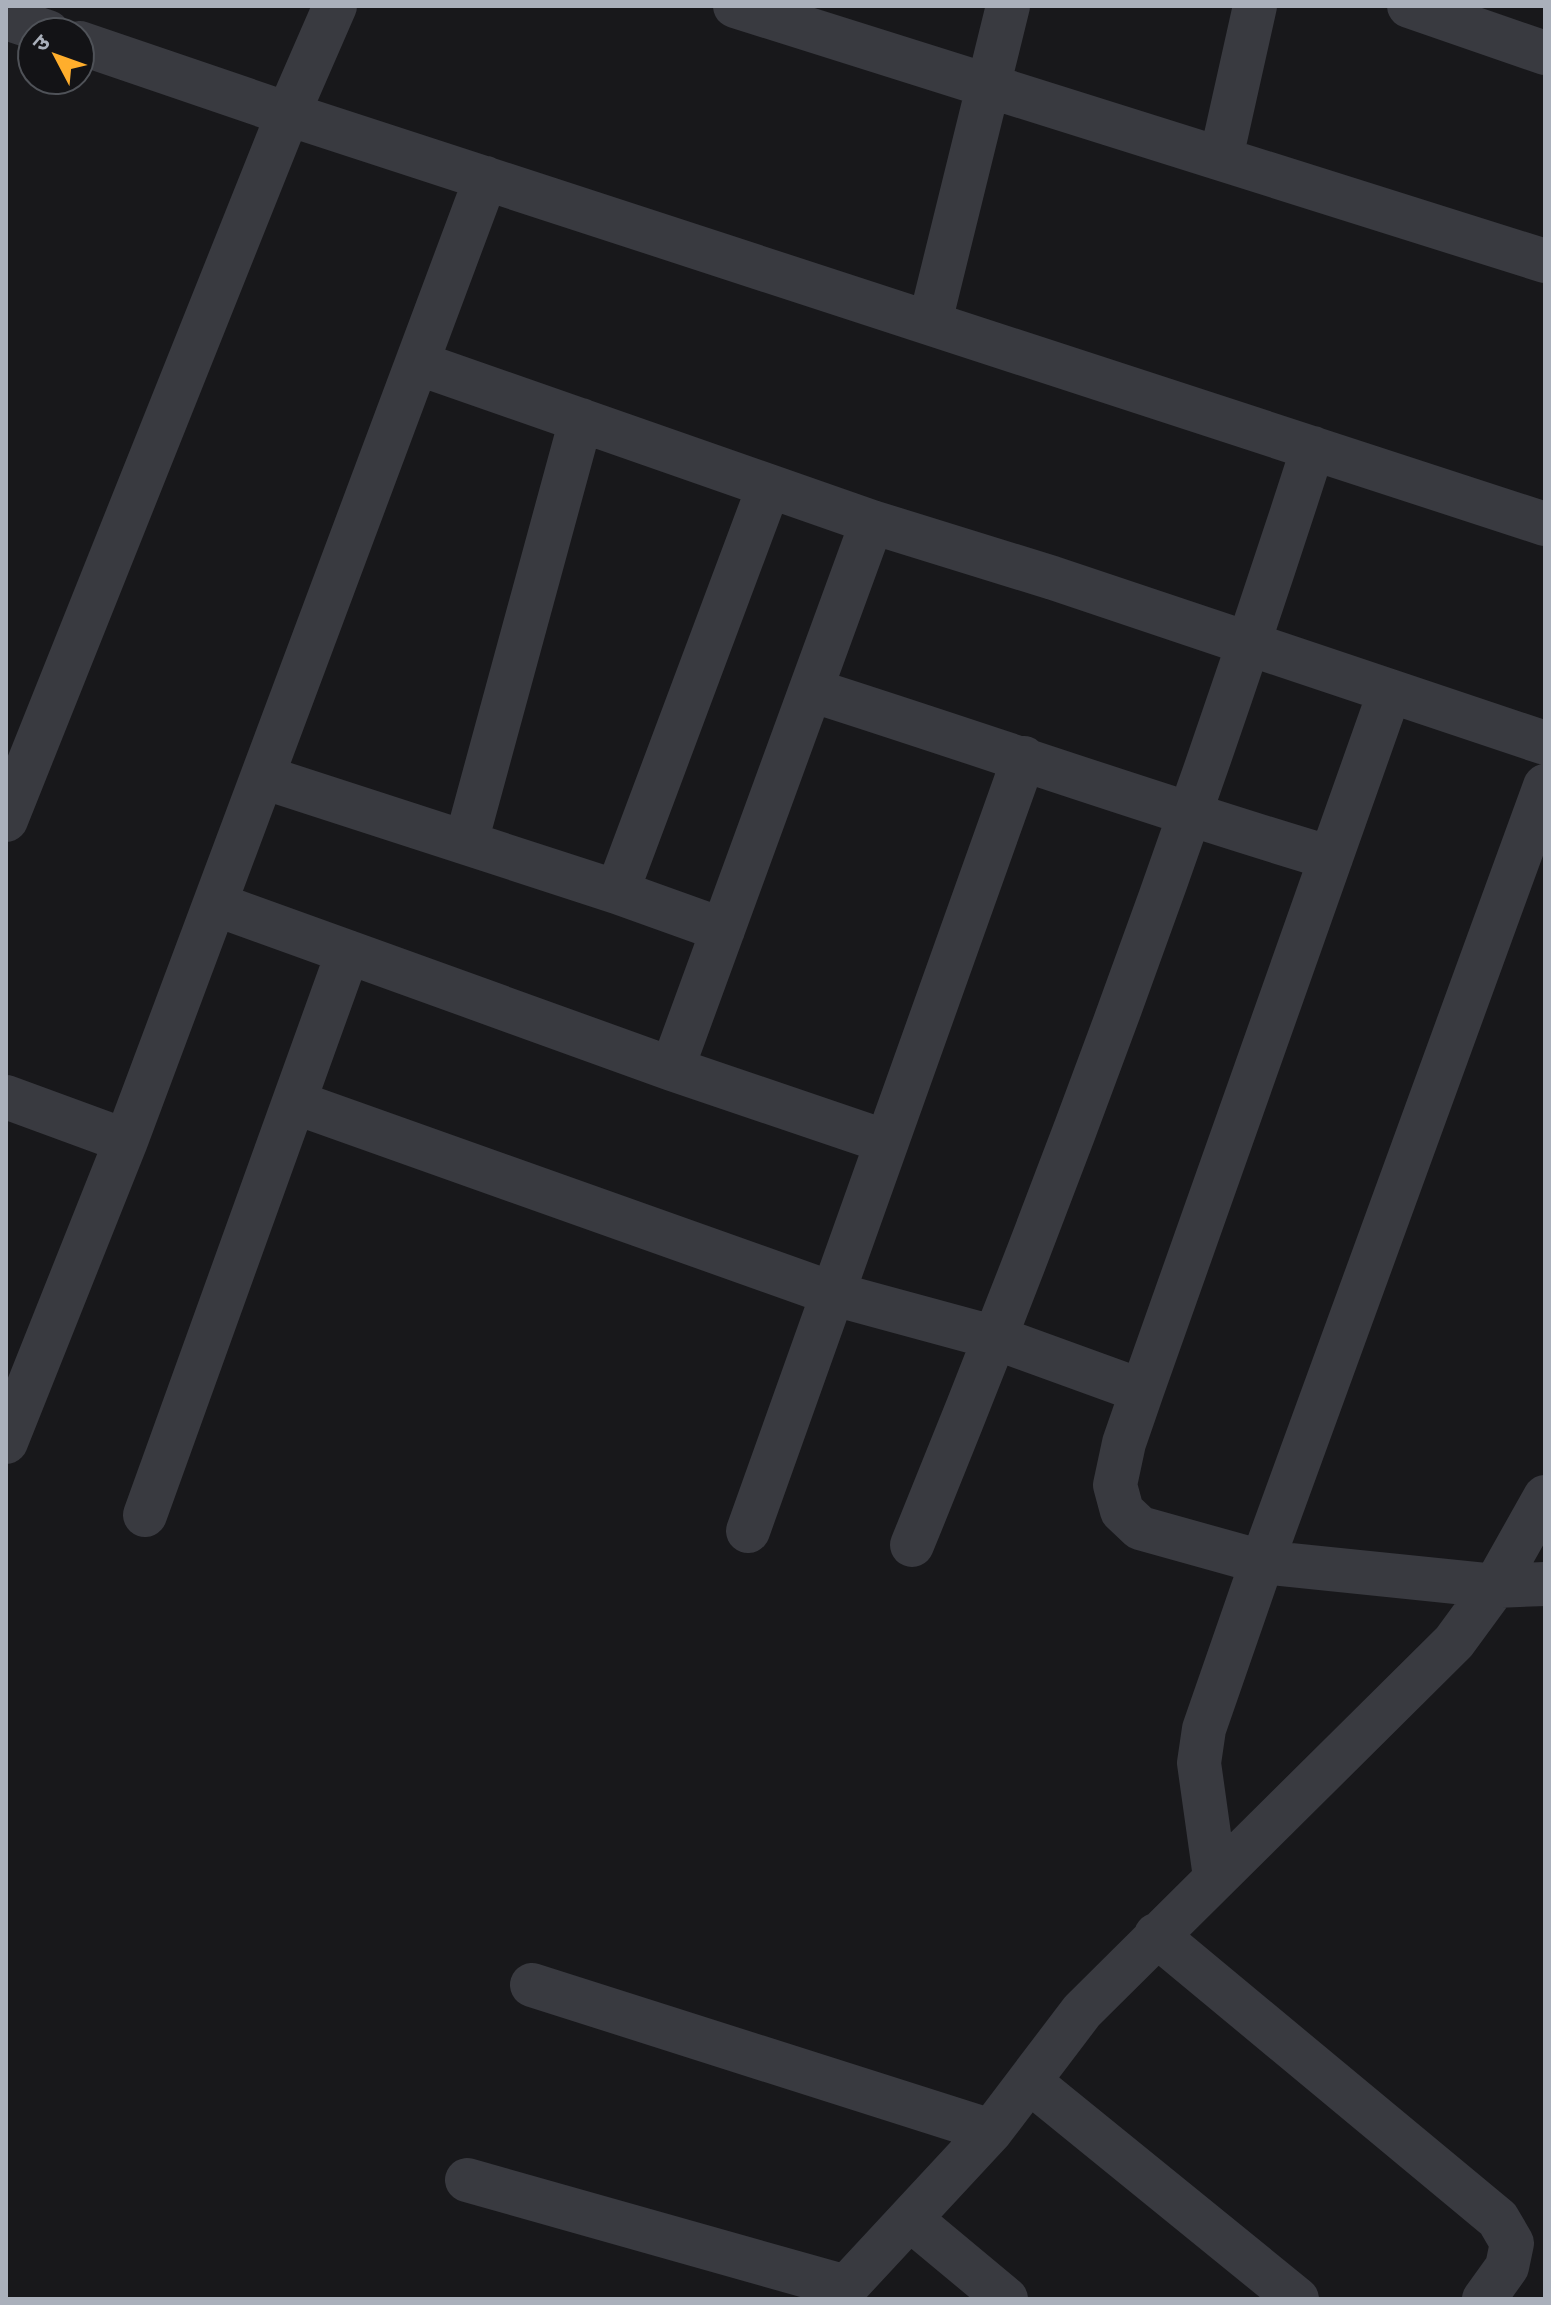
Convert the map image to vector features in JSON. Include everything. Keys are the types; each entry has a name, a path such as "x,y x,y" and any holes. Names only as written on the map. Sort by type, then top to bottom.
{"street":[{"path":"6,820 288,114 335,6"},
{"path":"735,6 1545,261"},
{"path":"930,322 1008,6"},
{"path":"1221,158 1255,6"},
{"path":"1436,10 1545,53"},
{"path":"96,48 288,114 1545,524"},
{"path":"6,1442 126,1141 486,178"},
{"path":"417,363 872,522 1053,578 1545,743"},
{"path":"466,842 581,420"},
{"path":"912,1545 996,1338 1190,816 1313,448"},
{"path":"617,892 769,486"},
{"path":"672,1069 872,522"},
{"path":"811,690 1024,758 1190,816 1331,858"},
{"path":"1390,691 1142,1391 1124,1443 1115,1485 1122,1511 1140,1528 1262,1562 1495,1586 1545,1584"},
{"path":"748,1531 1024,758"},
{"path":"263,777 617,892 723,930"},
{"path":"1215,1877 1199,1763 1204,1729 1545,786"},
{"path":"215,904 672,1069 887,1142"},
{"path":"145,1515 348,952"},
{"path":"6,1097 126,1141"},
{"path":"294,1102 834,1294 996,1338 1142,1391"},
{"path":"467,2180 840,2293 991,2131 1082,2011 1454,1642 1495,1586 1545,1497"},
{"path":"1156,1935 1498,2219 1512,2243 1507,2267 1484,2299"},
{"path":"532,1985 991,2131"},
{"path":"1030,2082 1297,2299"},
{"path":"910,2219 1006,2299"}]}
